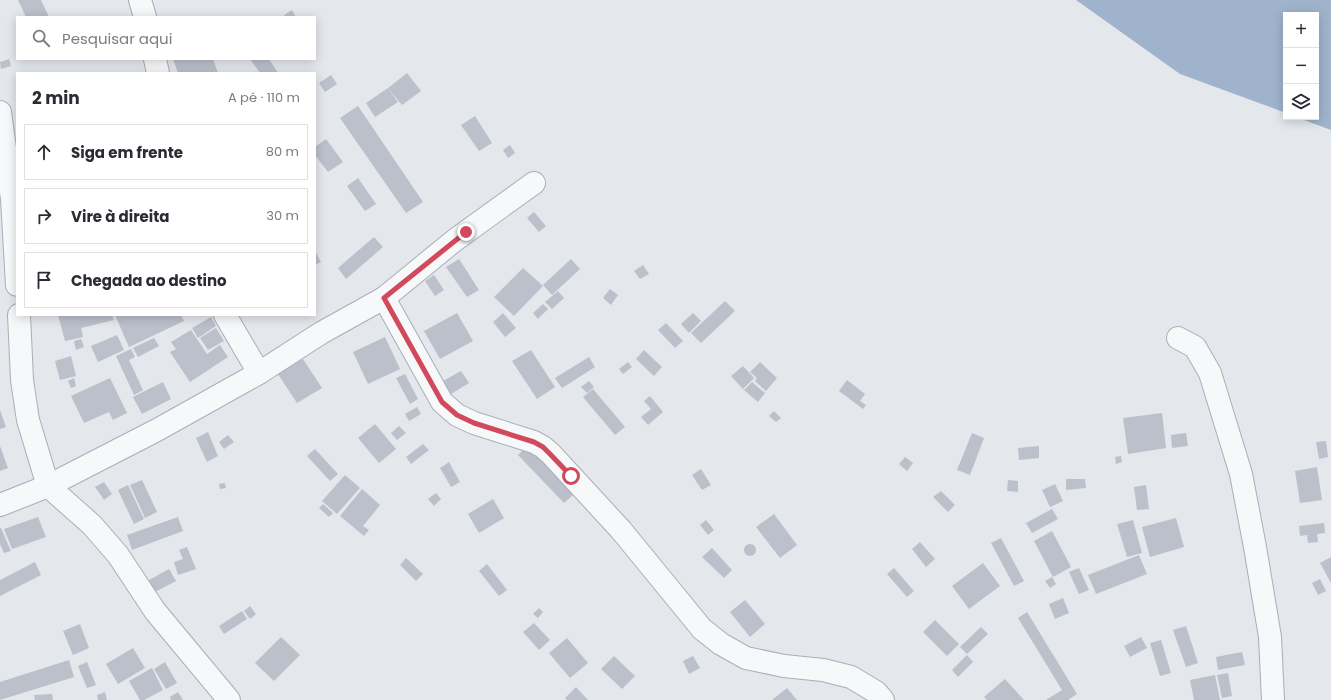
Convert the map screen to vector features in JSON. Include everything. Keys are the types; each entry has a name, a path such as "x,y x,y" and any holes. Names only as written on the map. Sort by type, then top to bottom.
{"street":[{"path":"140,0 146,16"},
{"path":"156,60 158,72"},
{"path":"0,112 12,199 16,268"},
{"path":"0,505 48,486 157,430 259,373 321,333 384,298 455,240 534,183"},
{"path":"384,298 442,402 457,415 468,420 534,442 543,447 621,530 702,629 721,644 746,658 784,666 823,670 851,677 876,692 884,700"},
{"path":"19,316 22,380 28,420 48,486 92,526 118,555 155,611 229,700"},
{"path":"226,316 259,373"},
{"path":"1178,338 1195,347 1210,373 1241,474 1270,637 1273,700"}],"water":[{"path":"1076,0 1331,0 1331,130 1304,120 1319,120 1319,12 1283,12 1283,112 1180,74"}],"building":[{"path":"18,0 41,0 49,16 26,16"},
{"path":"292,10 295,16 285,16 284,15"},
{"path":"9,59 11,66 1,69 0,62"},
{"path":"173,60 213,60 218,72 178,72"},
{"path":"251,60 270,60 277,72 259,72"},
{"path":"407,73 421,91 402,105 388,88"},
{"path":"331,75 337,84 325,92 319,83"},
{"path":"388,88 398,102 375,117 366,103"},
{"path":"358,106 423,202 406,213 340,118"},
{"path":"475,116 492,143 479,151 461,125"},
{"path":"326,139 343,162 328,172 316,156 316,146"},
{"path":"510,145 515,153 508,158 503,150"},
{"path":"358,178 376,204 365,211 347,186"},
{"path":"534,212 546,226 539,232 527,218"},
{"path":"374,237 383,247 346,279 338,268"},
{"path":"316,253 321,262 316,264"},
{"path":"459,259 479,290 467,297 446,267"},
{"path":"571,259 580,269 552,295 543,285"},
{"path":"643,265 649,274 640,279 634,271"},
{"path":"523,268 543,286 514,316 494,297"},
{"path":"434,275 444,290 435,296 425,281"},
{"path":"610,289 618,295 611,305 603,298"},
{"path":"558,291 564,298 552,309 545,302"},
{"path":"725,301 735,311 701,343 691,333"},
{"path":"543,304 548,309 538,319 533,313"},
{"path":"457,313 473,341 440,359 424,331"},
{"path":"503,313 516,328 505,337 493,322"},
{"path":"693,313 701,321 689,333 681,324"},
{"path":"58,316 112,316 114,320 81,328 83,337 65,341"},
{"path":"115,316 182,316 184,321 129,347"},
{"path":"211,317 216,326 198,338 192,328"},
{"path":"666,323 683,341 675,348 658,330"},
{"path":"216,328 224,341 208,350 200,338"},
{"path":"191,330 207,354 220,345 228,357 190,382 170,352 176,349 171,342"},
{"path":"117,335 124,350 98,362 91,346"},
{"path":"385,337 400,369 368,384 353,352"},
{"path":"154,338 159,346 138,357 133,348"},
{"path":"81,339 84,347 76,350 74,341"},
{"path":"131,349 135,357 129,360 143,390 134,395 116,356"},
{"path":"531,350 555,387 537,399 512,361"},
{"path":"644,350 662,367 654,376 636,359"},
{"path":"71,356 76,376 60,380 55,361"},
{"path":"589,357 595,367 562,388 555,378"},
{"path":"303,359 322,388 297,403 278,374"},
{"path":"628,362 632,367 623,374 619,369"},
{"path":"760,362 777,378 766,391 755,381 757,378 750,372"},
{"path":"743,366 754,378 743,389 731,376"},
{"path":"461,371 469,383 451,394 443,381"},
{"path":"405,374 418,399 410,404 396,378"},
{"path":"74,378 76,386 71,388 68,381"},
{"path":"110,378 127,413 113,420 109,412 84,423 71,396"},
{"path":"847,380 865,394 860,401 866,405 863,409 839,391"},
{"path":"589,381 594,387 587,393 581,387"},
{"path":"163,382 171,399 142,414 133,397"},
{"path":"752,382 765,393 758,402 744,390"},
{"path":"593,389 625,427 615,435 583,397"},
{"path":"650,396 663,412 648,425 641,417 651,409 644,401"},
{"path":"417,407 421,414 409,421 405,414"},
{"path":"0,410 6,427 0,429"},
{"path":"774,411 781,418 776,422 769,416"},
{"path":"1162,413 1166,448 1128,454 1123,418"},
{"path":"375,424 396,449 379,463 358,438"},
{"path":"399,426 406,433 397,440 391,433"},
{"path":"208,432 218,456 207,462 196,438"},
{"path":"972,433 984,438 970,475 957,470"},
{"path":"1186,433 1188,446 1172,448 1171,435"},
{"path":"228,435 234,442 224,449 219,442"},
{"path":"1326,441 1328,457 1319,459 1316,442"},
{"path":"423,444 429,450 411,464 406,457"},
{"path":"528,445 574,494 564,503 518,455"},
{"path":"0,446 8,468 0,471"},
{"path":"1039,446 1039,458 1019,460 1018,448"},
{"path":"315,449 338,474 330,481 307,456"},
{"path":"1121,456 1122,462 1116,464 1115,457"},
{"path":"905,457 913,463 907,471 899,464"},
{"path":"449,462 460,482 451,487 440,468"},
{"path":"1317,467 1322,500 1300,503 1295,471"},
{"path":"701,469 711,485 702,490 692,475"},
{"path":"345,475 360,488 337,514 322,501"},
{"path":"1066,479 1085,479 1086,488 1066,490"},
{"path":"142,480 157,512 145,518 130,485"},
{"path":"1008,480 1018,481 1018,492 1007,491"},
{"path":"104,482 112,494 104,500 95,487"},
{"path":"225,483 226,488 220,489 219,484"},
{"path":"1055,484 1063,501 1050,507 1042,490"},
{"path":"128,485 144,519 134,524 118,490"},
{"path":"1146,485 1149,509 1137,510 1134,487"},
{"path":"362,489 380,505 363,526 369,530 364,536 340,516"},
{"path":"941,491 955,505 948,512 933,497"},
{"path":"436,493 441,499 434,506 428,499"},
{"path":"493,499 504,518 479,533 468,514"},
{"path":"323,504 333,513 329,517 319,508"},
{"path":"1052,509 1058,519 1032,533 1026,523"},
{"path":"774,514 797,545 780,558 756,527"},
{"path":"38,517 46,537 12,549 4,529"},
{"path":"178,517 183,531 132,550 127,535"},
{"path":"1176,518 1184,547 1150,557 1142,527"},
{"path":"706,520 714,530 708,535 700,525"},
{"path":"1133,520 1142,553 1127,557 1117,524"},
{"path":"1324,523 1325,533 1317,534 1318,542 1308,543 1307,535 1300,536 1299,526"},
{"path":"0,528 11,551 4,553 0,544"},
{"path":"1052,531 1071,567 1053,577 1034,541"},
{"path":"1001,538 1024,581 1014,586 991,543"},
{"path":"920,542 935,559 926,567 912,549"},
{"path":"752,544 755,545 755,555 748,556 745,555 744,548 745,545"},
{"path":"187,547 196,569 178,575 174,562 183,559 179,550"},
{"path":"712,548 732,570 724,578 702,557"},
{"path":"1139,555 1147,574 1096,594 1088,575"},
{"path":"1331,557 1331,583 1320,563"},
{"path":"406,558 423,574 416,581 400,565"},
{"path":"35,562 41,575 0,596 0,580"},
{"path":"983,563 1000,586 969,609 952,586"},
{"path":"487,564 507,590 499,596 479,571"},
{"path":"894,568 914,591 907,597 887,574"},
{"path":"1079,568 1089,590 1079,594 1069,572"},
{"path":"169,569 176,581 155,592 149,580"},
{"path":"1052,577 1056,584 1050,588 1045,581"},
{"path":"1320,579 1326,591 1318,595 1312,583"},
{"path":"1063,598 1069,613 1055,619 1049,604"},
{"path":"745,600 765,624 750,637 730,612"},
{"path":"250,606 256,614 250,619 244,611"},
{"path":"539,608 543,612 538,618 533,614"},
{"path":"242,611 247,619 224,634 219,626"},
{"path":"1027,612 1077,694 1068,700 1046,700 1062,690 1018,618"},
{"path":"935,620 959,644 947,656 923,632"},
{"path":"534,623 550,640 539,650 523,632"},
{"path":"80,624 89,648 73,655 63,631"},
{"path":"1186,626 1198,663 1186,667 1173,630"},
{"path":"981,627 988,634 967,654 960,647"},
{"path":"281,637 300,655 274,681 255,663"},
{"path":"1141,637 1147,648 1130,657 1124,646"},
{"path":"567,638 588,663 570,678 549,653"},
{"path":"1161,640 1171,673 1160,676 1150,643"},
{"path":"133,648 145,668 118,684 106,664"},
{"path":"1242,652 1245,665 1218,670 1216,657"},
{"path":"967,655 973,662 958,677 952,670"},
{"path":"614,656 635,676 622,689 601,669"},
{"path":"693,656 700,668 689,674 683,661"},
{"path":"69,660 74,677 0,700 0,682"},
{"path":"87,662 96,685 87,688 78,666"},
{"path":"165,662 177,683 166,689 154,669"},
{"path":"152,668 163,690 144,700 140,700 129,681"},
{"path":"1228,673 1232,696 1222,698 1217,675"},
{"path":"1215,675 1220,700 1194,700 1190,680"},
{"path":"1005,679 1024,700 987,700 984,697"},
{"path":"576,687 588,700 567,700 565,698"},
{"path":"787,688 797,700 772,700"},
{"path":"105,692 107,700 98,700 97,695"},
{"path":"178,692 183,700 171,700 170,697"},
{"path":"52,694 53,700 35,700 34,695"}],"route":[{"path":"466,232 384,298 442,402 457,415 474,423 534,442 543,447 571,476"}]}
